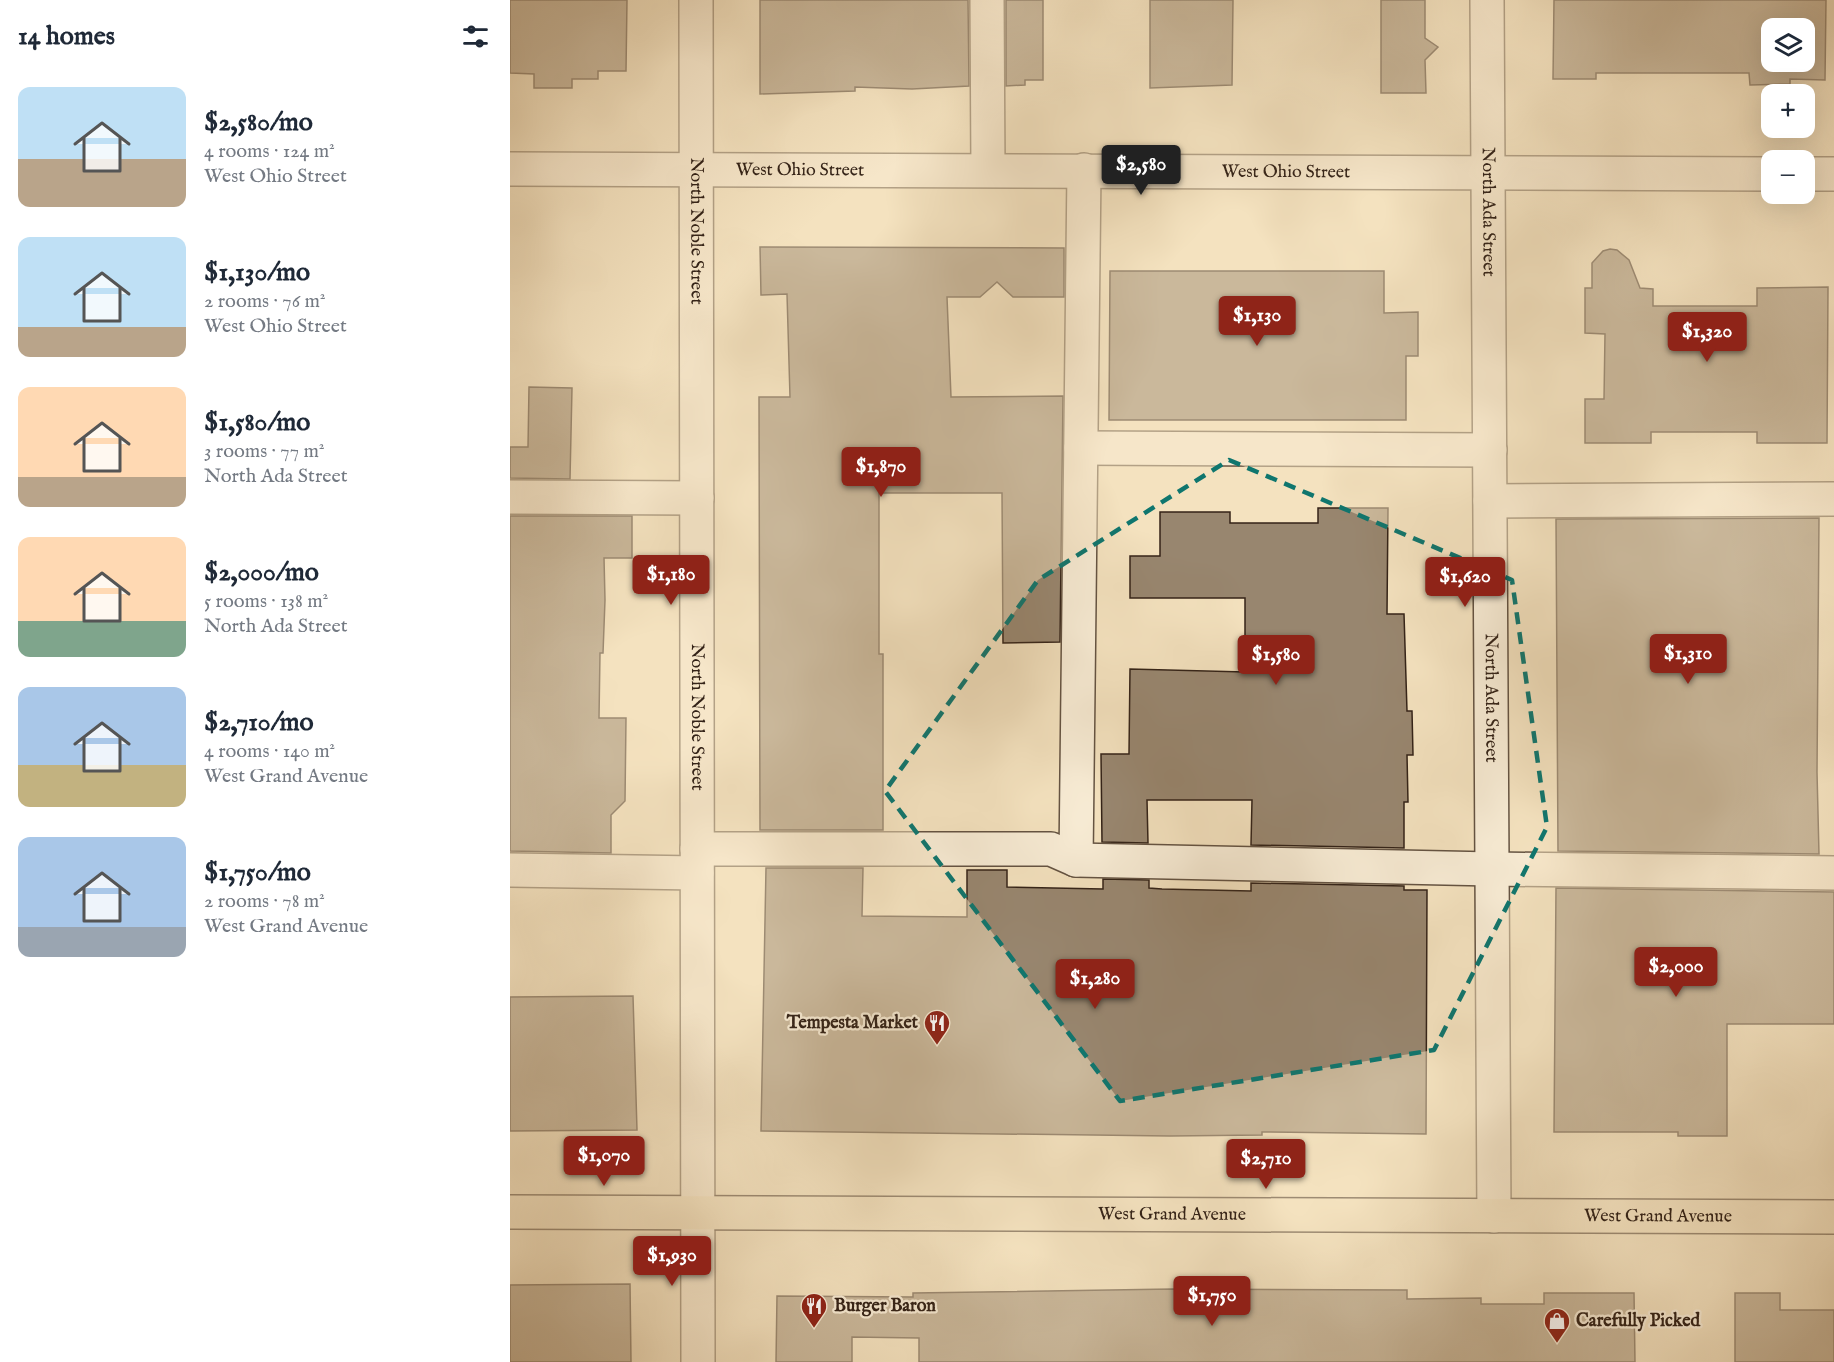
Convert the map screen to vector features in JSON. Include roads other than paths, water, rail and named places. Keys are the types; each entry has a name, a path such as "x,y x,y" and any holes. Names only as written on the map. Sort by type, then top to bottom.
{"main road":[{"name":"West Grand Avenue","path":"510,1212 1834,1217"}],"street":[{"name":"North Noble Street","path":"696,0 698,1362"},
{"path":"987,0 988,170"},
{"name":"North Ada Street","path":"1487,0 1494,1216"},
{"name":"West Ohio Street","path":"510,169 1761,174"},
{"path":"1076,860 1084,170"},
{"path":"1815,174 1834,174"},
{"path":"1081,448 1490,450"},
{"path":"510,497 697,498"},
{"path":"1490,501 1834,499"},
{"path":"510,870 1051,849 1076,860 1492,869 1834,873"}],"place":[{"name":"Tempesta Market","path":"937,1046"},
{"name":"Burger Baron","path":"814,1329"},
{"name":"Carefully Picked","path":"1557,1344"}]}
